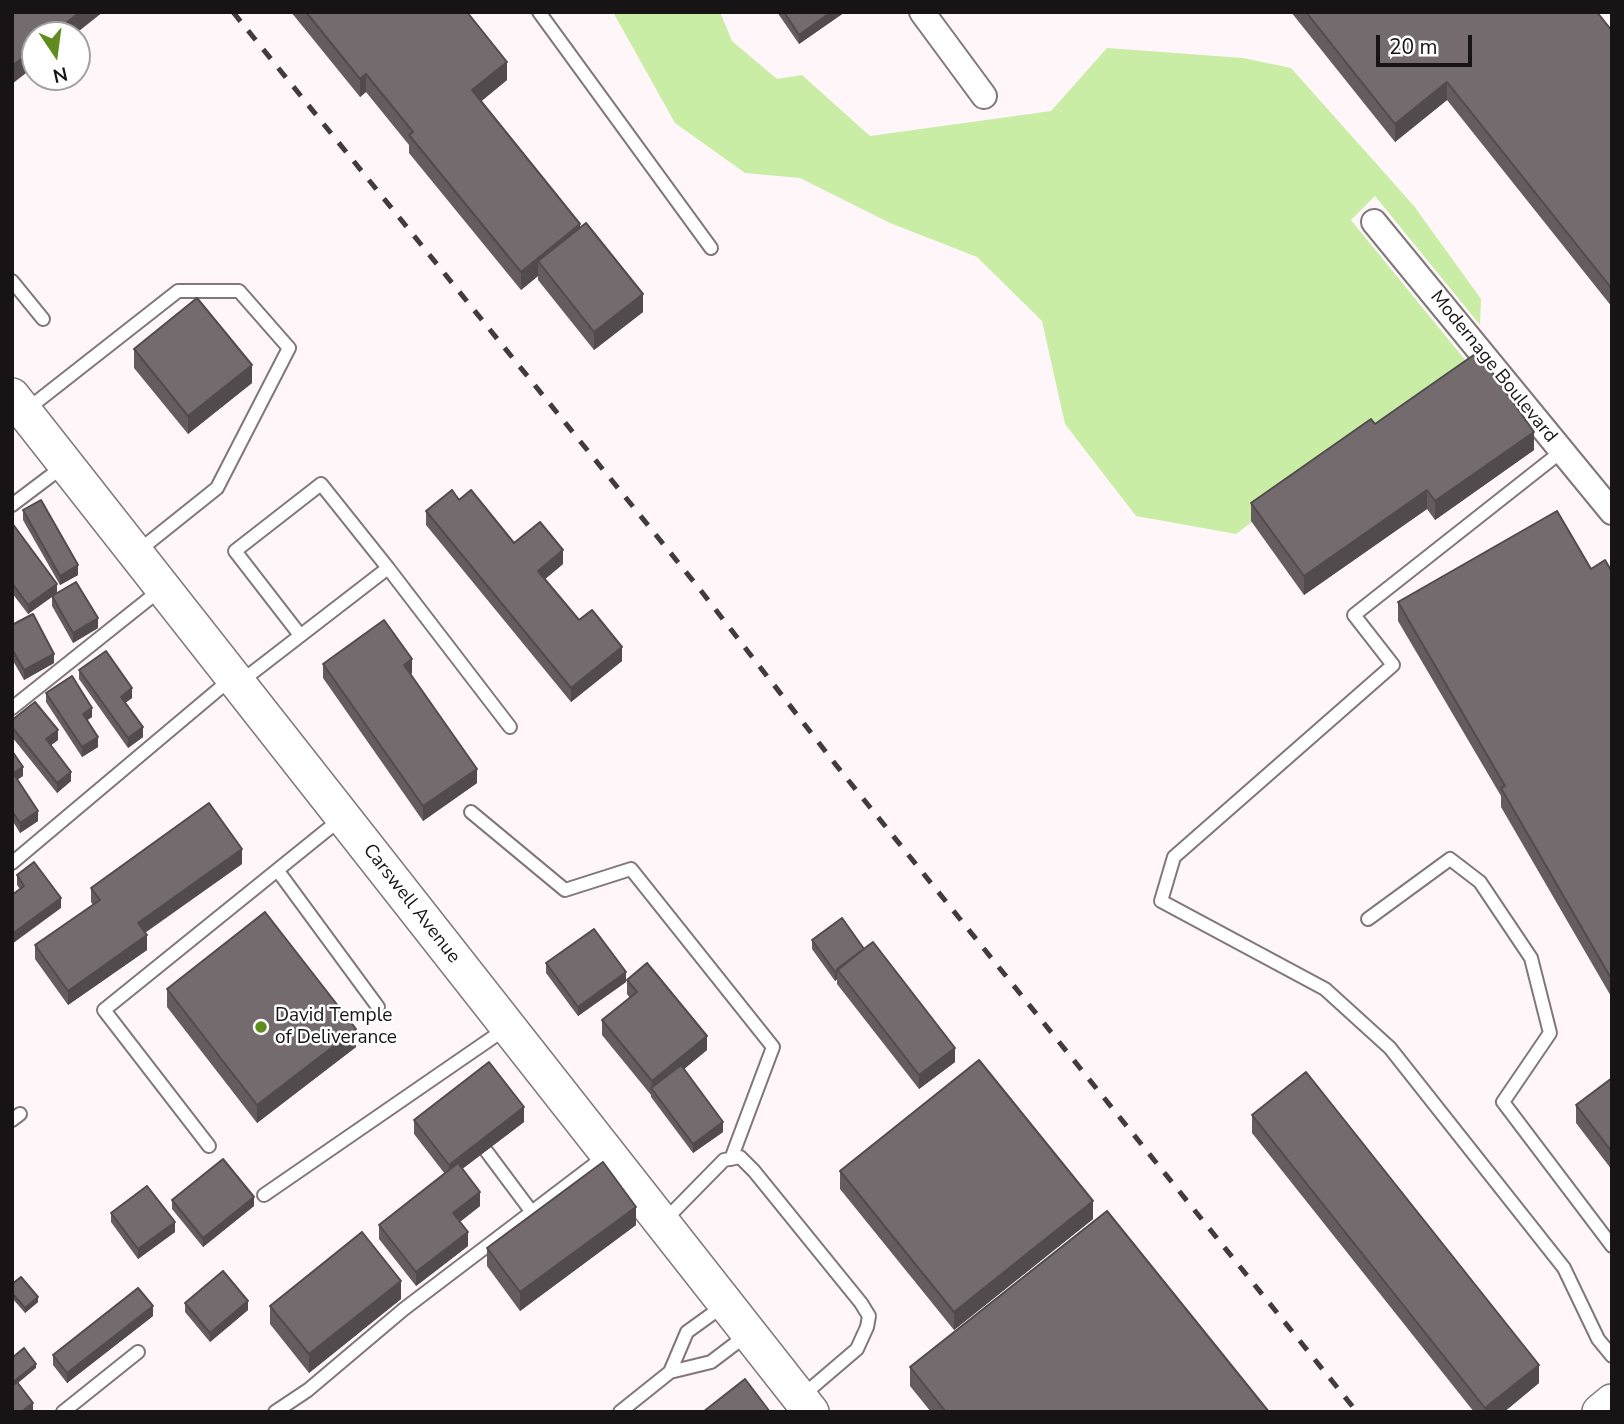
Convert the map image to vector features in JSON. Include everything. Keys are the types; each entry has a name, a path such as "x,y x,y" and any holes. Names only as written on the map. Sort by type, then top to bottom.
{"street":[{"path":"922,12 984,96"},
{"name":"Modernage Boulevard","path":"1374,222 1612,512"},
{"name":"Carswell Avenue","path":"18,404 806,1405"},
{"path":"1600,1412 1612,1402"}],"lane":[{"path":"539,12 711,248"},
{"path":"12,281 43,319"},
{"path":"18,404 178,291 239,291 289,348 217,488 135,553"},
{"path":"1562,451 1354,615 1393,665 1174,857 1161,901 1325,989 1391,1048 1564,1268 1598,1339 1612,1356"},
{"path":"12,505 66,464"},
{"path":"300,635 235,551 321,484 510,727"},
{"path":"12,863 235,680 388,568"},
{"path":"12,708 163,587"},
{"path":"471,812 565,890 631,869 773,1047 735,1158"},
{"path":"209,1146 104,1010 343,817"},
{"path":"1368,919 1450,859 1480,882 1531,958 1550,1033 1503,1101 1612,1246"},
{"path":"278,871 378,1007"},
{"path":"264,1195 508,1027"},
{"path":"486,1152 531,1212"},
{"path":"275,1412 307,1390 404,1309 608,1154"},
{"path":"662,1222 724,1160 735,1158 754,1171 861,1303 869,1317 857,1349 806,1405"},
{"path":"670,1372 687,1332 726,1304"},
{"path":"620,1412 670,1372 710,1362 749,1333"},
{"path":"63,1412 138,1352"}],"green space":[{"path":"613,12 720,12 732,41 777,79 802,75 870,136 1051,111 1107,48 1243,58 1291,68 1414,206 1481,299 1480,325 1375,196 1351,220 1466,361 1236,534 1136,516 1065,424 1042,321 977,257 890,223 800,178 745,173 675,123"}],"building":[{"path":"12,12 80,12 69,21 21,21 21,59 12,66"},
{"path":"306,12 467,12 507,62 472,90 580,224 521,272 409,135 413,132 366,74 360,79"},
{"path":"784,12 831,12 799,35"},
{"path":"1306,12 1597,12 1612,31 1612,289 1447,82 1395,124"},
{"path":"586,223 643,294 594,332 538,261"},
{"path":"197,298 252,365 188,416 134,349"},
{"path":"1478,352 1534,432 1435,501 1427,490 1304,576 1251,503 1371,419 1375,424"},
{"path":"452,490 459,500 471,490 514,543 540,522 563,550 538,571 579,620 592,610 622,647 571,688 426,511"},
{"path":"41,500 78,565 60,576 23,510"},
{"path":"1557,511 1591,569 1605,560 1612,572 1612,980 1501,788 1505,786 1398,602"},
{"path":"12,523 57,584 28,605 12,583"},
{"path":"76,582 98,618 73,633 52,596"},
{"path":"33,614 54,654 24,670 12,649 12,625"},
{"path":"384,620 412,659 404,665 477,769 423,806 323,664"},
{"path":"106,651 132,688 121,697 143,727 128,738 79,670"},
{"path":"72,676 92,708 83,714 98,737 82,747 46,693"},
{"path":"35,702 58,730 46,739 71,772 57,783 12,727 12,720"},
{"path":"12,751 23,767 13,773 38,811 20,823 12,811"},
{"path":"209,803 242,849 138,923 147,935 68,991 35,945 100,900 91,888"},
{"path":"34,862 61,898 12,934 12,895 24,886 17,875"},
{"name":"David Temple of Deliverance","path":"265,912 356,1029 257,1105 167,989"},
{"path":"842,918 864,949 835,972 812,940"},
{"path":"594,929 626,972 578,1007 546,963"},
{"path":"873,942 955,1048 919,1075 837,969"},
{"path":"647,963 707,1036 652,1081 602,1020 637,992 627,980"},
{"path":"979,1060 1093,1201 954,1312 840,1171"},
{"path":"489,1062 524,1107 449,1165 414,1120"},
{"path":"681,1065 723,1122 693,1144 651,1088"},
{"path":"1306,1072 1539,1365 1485,1408 1252,1115"},
{"path":"1612,1078 1612,1152 1576,1105"},
{"path":"223,1159 254,1197 203,1238 172,1200"},
{"path":"603,1162 636,1207 520,1292 487,1248"},
{"path":"458,1163 480,1192 453,1213 468,1232 416,1272 379,1225"},
{"path":"147,1186 175,1222 138,1249 111,1213"},
{"path":"1107,1211 1269,1412 946,1412 910,1367"},
{"path":"362,1232 401,1281 309,1354 270,1306"},
{"path":"223,1271 248,1301 210,1333 185,1303"},
{"path":"21,1277 38,1297 25,1308 12,1293 12,1284"},
{"path":"138,1288 153,1306 67,1373 53,1355"},
{"path":"24,1348 36,1364 12,1383 12,1358"},
{"path":"745,1379 770,1412 703,1412"},
{"path":"17,1382 33,1403 21,1412 12,1412 12,1386"}],"railway":[{"path":"233,12 698,587 836,765 1357,1412"}],"place":[{"name":"David Temple of Deliverance","path":"261,1027"}]}
